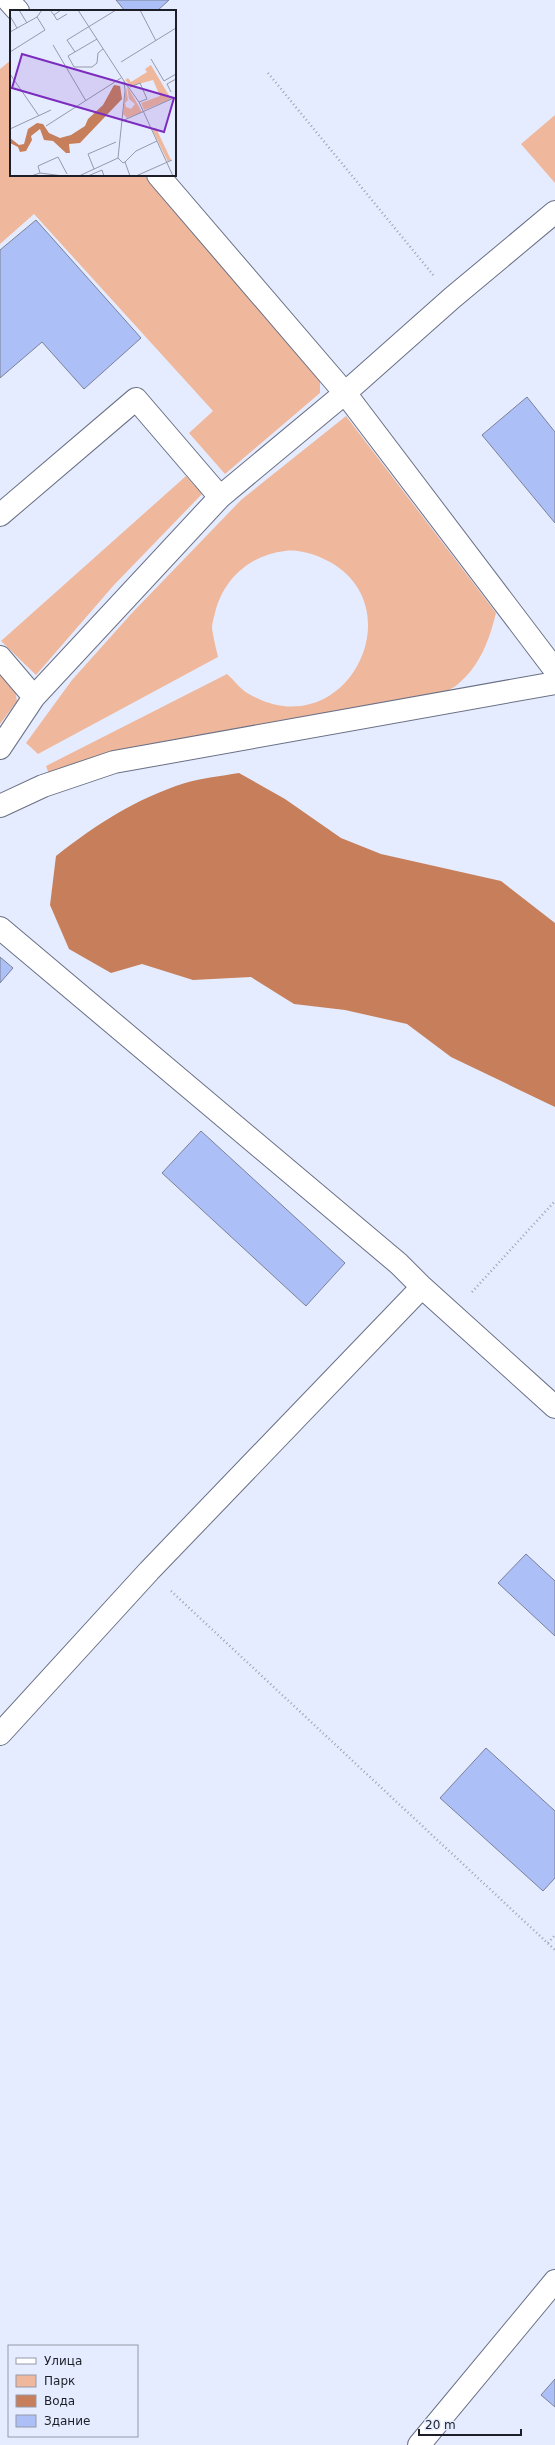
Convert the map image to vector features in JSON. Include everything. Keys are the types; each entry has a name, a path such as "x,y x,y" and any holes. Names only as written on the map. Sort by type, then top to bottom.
{"lane":[{"path":"8,0 17,10"},
{"path":"159,176 344,393 555,670"},
{"path":"0,748 34,697 220,497 344,393 452,298 555,212"},
{"path":"0,515 136,399 220,497"},
{"path":"0,657 34,697"},
{"path":"0,806 44,786 114,762 555,683"},
{"path":"0,928 399,1264 422,1287 555,1407"},
{"path":"0,1734 150,1571 422,1287"},
{"path":"418,2445 555,2281"}],"path":[{"path":"268,73 452,298"},
{"path":"452,1314 555,1200"},
{"path":"150,1571 555,1950"},
{"path":"548,1943 555,1935"}],"green space":[{"path":"10,61 10,176 145,176 320,379 320,393 225,474 189,433 213,411 34,214 0,244 0,69"},
{"path":"555,115 555,183 521,144"},
{"path":"346,416 496,613 487,643 472,670 454,687 431,697 50,777 46,766 227,674 249,694 284,706 314,703 339,688 358,665 367,638 366,609 354,582 328,561 308,553 285,551 272,553 250,563 231,579 224,590 219,601 212,626 218,657 38,754 26,743 72,680 132,613 241,500"},
{"path":"186,476 202,494 114,585 36,675 1,641"},
{"path":"0,674 15,690 17,701 0,724"}],"water":[{"path":"239,773 285,799 341,838 381,854 501,881 555,923 555,1107 451,1057 407,1024 345,1010 294,1004 251,977 193,980 142,964 111,973 69,949 50,905 56,856 86,833 102,823 133,805 167,789 191,781"}],"building":[{"path":"116,0 169,0 158,10 124,10"},
{"path":"36,220 141,338 84,389 42,342 0,378 0,250"},
{"path":"527,397 555,432 555,523 482,435"},
{"path":"0,957 13,968 0,983"},
{"path":"201,1131 345,1263 306,1306 162,1173"},
{"path":"526,1554 555,1581 555,1636 498,1583"},
{"path":"486,1748 555,1811 555,1878 543,1891 440,1798"},
{"path":"555,2379 555,2407 541,2395"}]}
